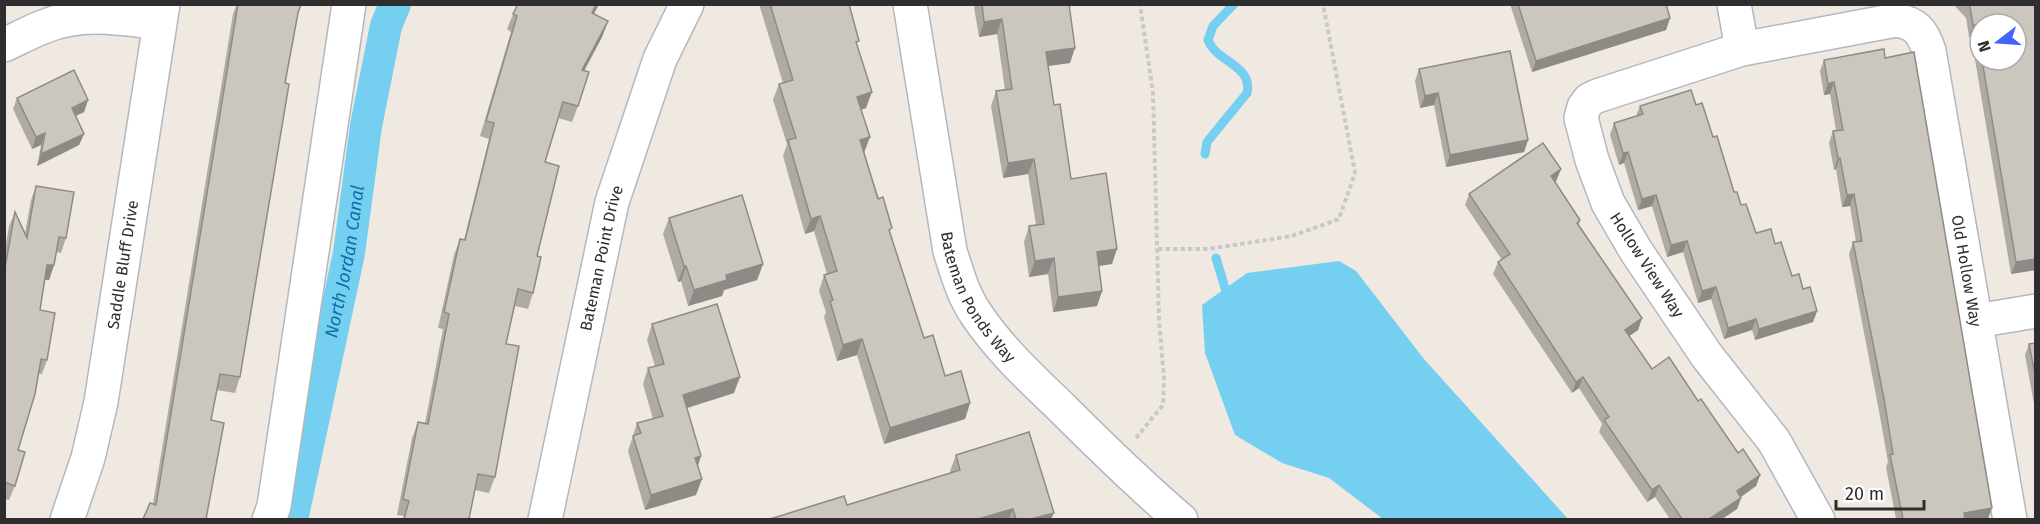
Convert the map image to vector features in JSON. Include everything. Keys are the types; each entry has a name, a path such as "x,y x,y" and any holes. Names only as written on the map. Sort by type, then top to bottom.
{"street":[{"path":"269,519 274,506 349,4"},
{"name":"Bateman Point Drive","path":"545,519 612,202 660,58 687,4"},
{"name":"Bateman Ponds Way","path":"910,4 950,251 960,284 974,313 993,339 1016,364 1178,519"},
{"path":"1734,4 1742,49"},
{"path":"4,45 43,26 76,17 161,14"},
{"name":"Saddle Bluff Drive","path":"67,519 88,458 101,402 161,14"},
{"name":"Hollow View Way","path":"1818,519 1774,441 1707,356 1636,251 1608,203 1592,160 1581,118 1589,100 1597,96 1742,49 1886,20 1907,22 1916,26"},
{"name":"Old Hollow Way","path":"1916,26 1922,33 1929,51 2010,519"},
{"path":"1976,321 2036,311"}],"path":[{"path":"1117,462 1164,405 1159,319 1153,93 1140,4"},
{"path":"1158,249 1208,249 1292,236 1339,219 1355,173 1323,4"}],"water":[{"path":"1339,261 1356,271 1424,359 1568,519 1383,519 1329,478 1282,463 1235,435 1205,353 1202,305 1247,273"}],"building":[{"path":"238,4 301,4 285,83 289,84 240,377 220,374 211,420 224,423 206,519 143,519 150,503 156,505"},
{"path":"518,4 596,4 592,13 608,21 582,70 589,72 578,106 563,102 545,162 559,166 537,256 541,257 533,293 518,289 506,344 519,346 495,477 478,474 469,519 404,519 409,501 403,499 418,422 428,424 449,314 444,312 460,239 465,240 494,123 486,121 517,16 513,14"},
{"path":"770,4 849,4 859,41 856,42 872,92 857,97 870,137 860,140 878,199 883,197 892,228 889,230 924,338 933,335 945,376 961,371 970,403 890,428 862,339 843,345 830,301 833,300 824,275 837,271 820,216 811,219 788,140 796,138 779,84 793,80"},
{"path":"982,4 1069,4 1075,48 1046,52 1054,105 1060,104 1071,179 1106,173 1117,249 1097,252 1102,291 1058,297 1054,258 1035,261 1029,226 1044,224 1034,159 1008,163 996,91 1012,89 1002,19 984,22"},
{"path":"1518,4 1666,4 1670,18 1536,61"},
{"path":"1968,4 2036,4 2036,259 2016,262 1984,72 2028,72 2028,12 1971,12"},
{"path":"1884,49 1885,58 1914,52 1992,508 1964,513 1965,519 1903,519 1890,455 1893,454 1884,399 1853,242 1862,241 1854,194 1847,195 1833,131 1843,130 1834,82 1828,84 1824,60"},
{"path":"1510,51 1528,140 1450,155 1438,93 1425,96 1419,69"},
{"path":"74,70 88,100 72,108 84,134 41,154 45,133 36,137 17,98"},
{"path":"1691,90 1696,105 1702,103 1713,137 1717,136 1734,192 1737,192 1741,205 1746,204 1756,233 1771,229 1775,244 1781,242 1792,276 1799,274 1803,289 1810,287 1817,311 1759,329 1756,319 1728,328 1716,287 1702,291 1687,241 1671,245 1656,195 1642,199 1628,152 1623,153 1614,123 1643,114 1640,106"},
{"path":"1543,143 1561,169 1551,176 1580,220 1577,223 1642,318 1625,330 1652,369 1669,357 1698,401 1701,399 1738,453 1743,449 1760,475 1737,491 1741,498 1709,519 1682,519 1659,485 1652,490 1604,420 1609,417 1583,377 1576,382 1498,262 1510,254 1469,194"},
{"path":"36,186 74,192 66,238 59,237 54,265 47,265 40,310 55,313 47,360 41,359 35,394 18,450 25,452 15,486 4,482 4,273 15,212 27,238"},
{"path":"742,195 763,264 726,275 727,280 694,290 669,218"},
{"path":"717,304 740,377 683,395 701,456 695,458 702,479 651,495 633,436 641,433 637,423 663,416 648,368 664,364 652,324"},
{"path":"2036,343 2036,379 2029,344"},
{"path":"1029,432 1054,513 1031,519 1016,519 1013,509 978,519 770,519 844,496 847,505 960,470 956,455"}],"waterway":[{"name":"North Jordan Canal","path":"292,520 349,253 366,126 386,26 395,4"},
{"path":"1205,154 1207,142 1247,93 1245,76 1218,54 1208,40 1213,26 1234,4"},
{"path":"1216,258 1225,288"}]}
